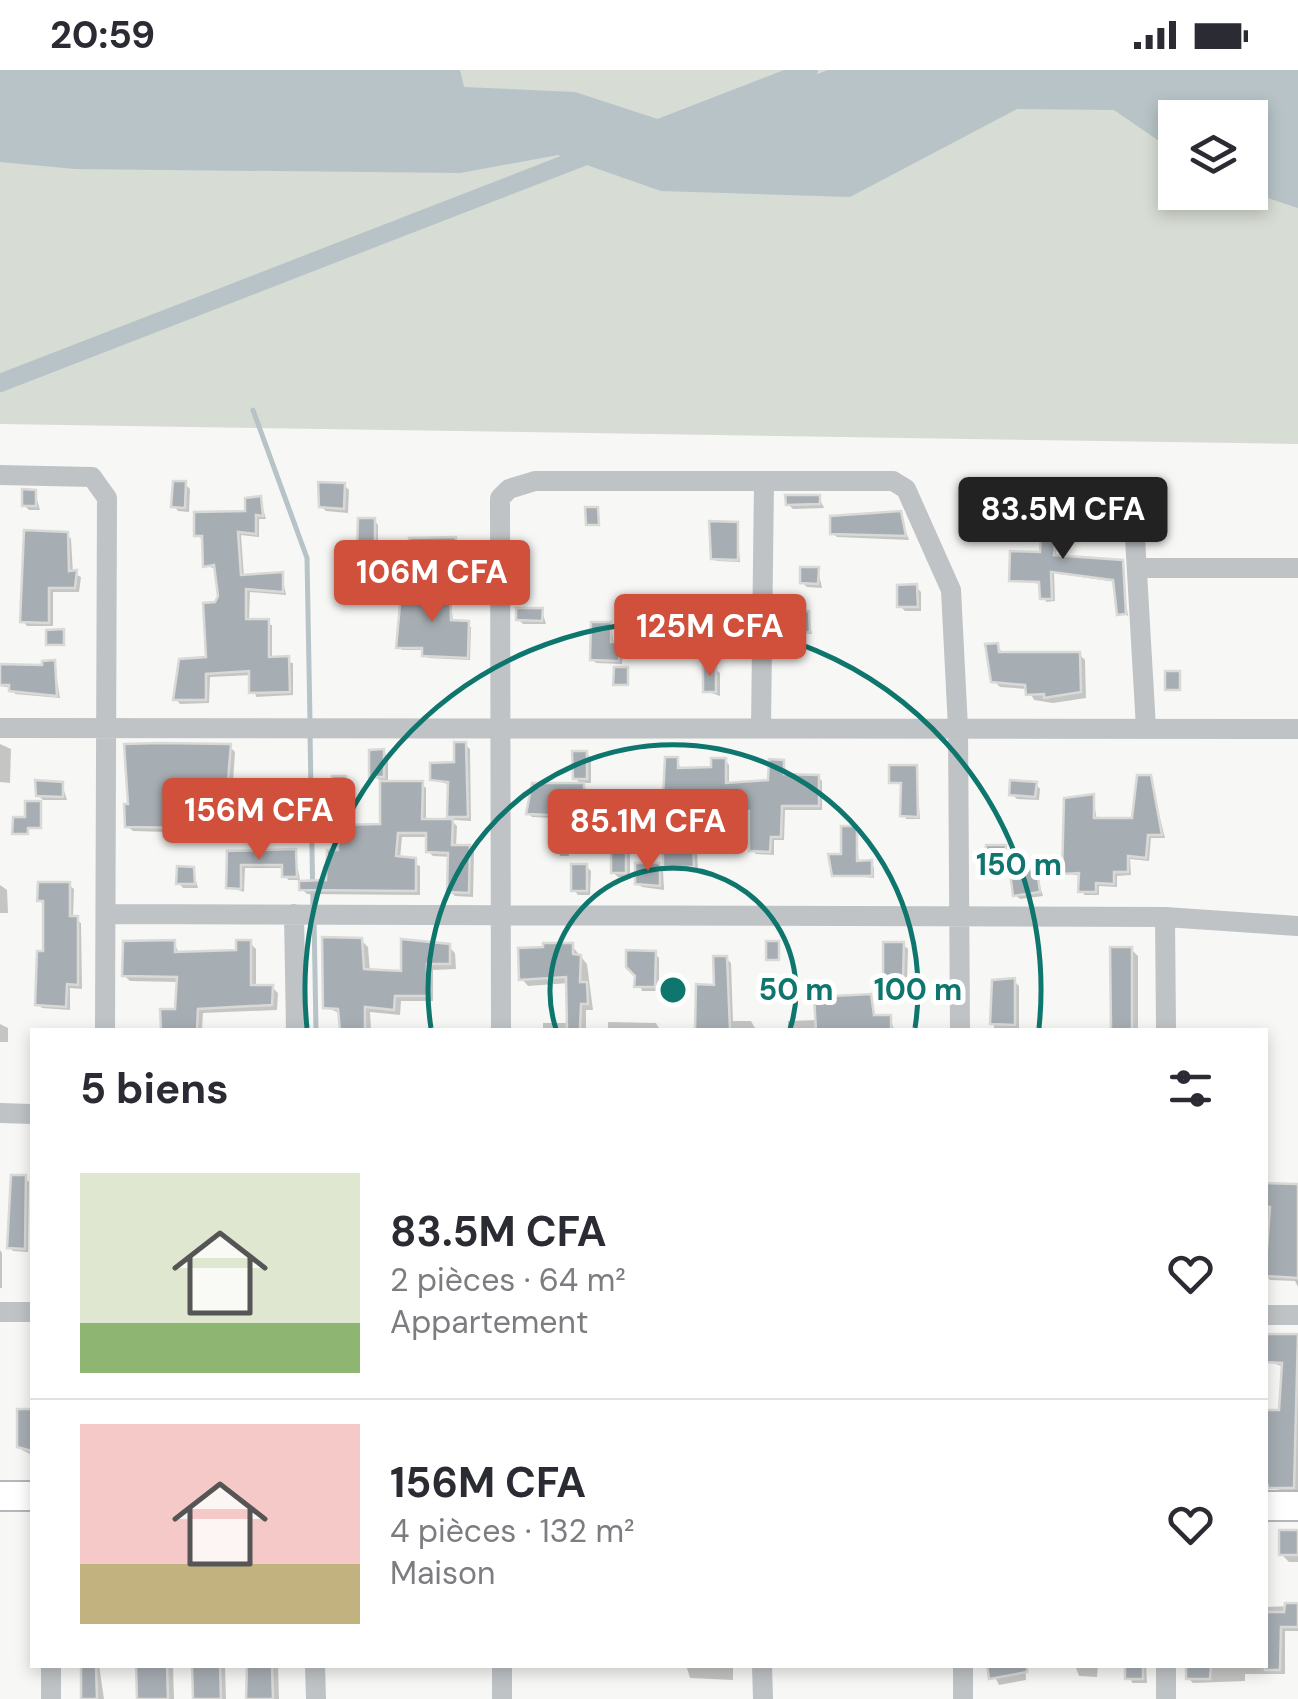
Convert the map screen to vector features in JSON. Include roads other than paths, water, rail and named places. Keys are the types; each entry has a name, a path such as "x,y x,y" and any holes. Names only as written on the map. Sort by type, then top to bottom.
{"street":[{"path":"0,475 92,478 104,489 108,914 105,1028"},
{"path":"501,1028 500,498 509,489 536,481 893,480 906,489 951,590 958,728 960,1028"},
{"path":"760,728 764,482"},
{"path":"1133,503 1146,728"},
{"path":"1137,568 1298,568"},
{"path":"0,728 1298,729"},
{"path":"108,914 960,920 1165,917 1298,926"},
{"path":"294,914 296,1028"},
{"path":"1165,917 1166,1028"},
{"path":"0,1113 30,1114"},
{"path":"0,1312 30,1312"},
{"path":"1268,1315 1298,1316"},
{"path":"0,1496 30,1496"},
{"path":"1268,1506 1298,1506"},
{"path":"51,1668 51,1699"},
{"path":"316,1668 316,1699"},
{"path":"502,1668 502,1699"},
{"path":"762,1668 762,1699"},
{"path":"963,1668 964,1699"},
{"path":"1166,1668 1166,1699"}],"waterway":[{"path":"649,132 809,70"},
{"path":"0,383 596,152"},
{"path":"253,410 307,558 310,722"},
{"path":"310,733 313,907"},
{"path":"314,918 316,1028"}]}
